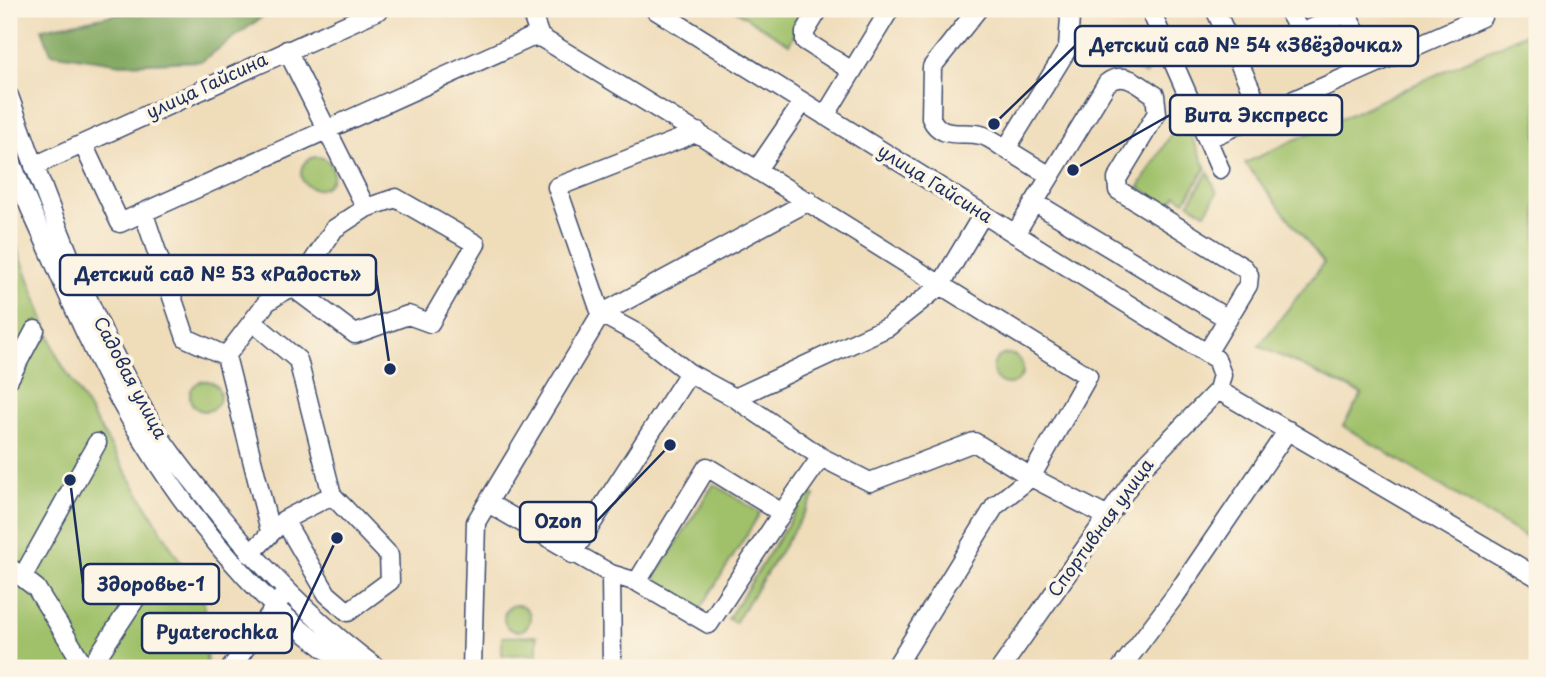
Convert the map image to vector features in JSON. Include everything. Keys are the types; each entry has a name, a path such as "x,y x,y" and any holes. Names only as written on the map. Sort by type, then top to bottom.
{"street":[{"name":"улица Гайсина","path":"34,166 381,9"},
{"path":"530,9 540,37"},
{"name":"улица Гайсина","path":"654,9 1212,356"},
{"path":"819,9 805,32 805,41 852,71"},
{"path":"825,116 890,9"},
{"path":"978,9 931,69 931,118 935,125 950,134 982,135 1050,176"},
{"path":"1006,149 1069,48 1070,17 1066,9"},
{"path":"1153,9 1153,16 1220,169"},
{"path":"1215,9 1262,114"},
{"path":"1287,9 1301,33 1352,11 1371,66"},
{"path":"1207,139 1482,17 1478,9"},
{"path":"83,144 120,223 328,132 530,38 540,37 758,168 940,286 1088,376 1031,477 995,506 895,668"},
{"path":"287,50 366,208"},
{"path":"1016,234 1112,79 1127,78 1155,94 1157,113 1117,179 1116,187 1121,194 1244,268 1249,282 1228,319 1212,356 1222,375 1218,390 1537,577"},
{"name":"Садовая улица","path":"9,96 34,166 107,340 157,432 250,554 286,592 377,668"},
{"path":"758,168 803,102"},
{"path":"698,132 557,187 601,314 642,336 689,373 735,398 821,457 870,482 974,442 1031,477 1108,517"},
{"name":"Садовая улица","path":"9,154 100,368 144,447 181,498 274,606 350,668"},
{"path":"226,356 267,302 291,286 308,269 334,229 366,208 396,198 476,244 430,323 408,315 355,334 291,286"},
{"path":"472,668 476,522 601,314 809,201"},
{"path":"1034,202 1228,319"},
{"path":"144,214 186,338 226,356 277,526 327,594 348,612 390,581 389,555 332,495 298,360 253,322"},
{"path":"735,398 888,327 940,286 983,214"},
{"path":"9,379 35,330"},
{"path":"572,554 689,373"},
{"name":"Спортивная улица","path":"1001,668 1141,469 1218,390"},
{"path":"1121,668 1175,596 1288,430"},
{"path":"82,668 80,659 37,588 16,572 97,443"},
{"path":"488,503 572,554 611,574 637,582 709,624 821,457"},
{"path":"637,582 707,467 782,513"},
{"path":"250,554 277,526 332,495"},
{"path":"611,574 612,668"},
{"path":"90,668 146,583"},
{"path":"231,668 286,592"}],"green space":[{"path":"144,9 273,9 202,61 122,64 51,53 42,29"},
{"path":"810,9 789,44 736,11"},
{"path":"1537,28 1537,544 1343,426 1362,394 1259,346 1324,263 1245,163"},
{"path":"1140,38 1160,51 1145,75 1125,63"},
{"path":"1182,116 1206,168 1185,201 1176,195 1169,206 1139,187"},
{"path":"317,157 329,161 333,173 329,185 317,189 305,185 301,173 305,161"},
{"path":"1208,172 1217,193 1205,213 1189,203"},
{"path":"9,225 58,358 204,602 207,668 9,668"},
{"path":"1008,354 1019,358 1023,369 1019,380 1008,384 997,380 993,369 997,358"},
{"path":"205,381 211,382 219,390 219,402 211,410 205,411 199,410 191,402 190,396 191,390 199,382"},
{"path":"714,484 760,513 699,611 652,582"},
{"path":"808,492 815,496 735,623 728,619"},
{"path":"517,605 526,609 530,618 526,627 517,631 508,627 504,618 508,609"},
{"path":"537,636 537,654 502,655 502,637"}],"place":[{"name":"Детский сад № 54 «Звёздочка»","path":"994,124"},
{"name":"Вита Экспресс","path":"1073,170"},
{"name":"Детский сад № 53 «Радость»","path":"390,369"},
{"name":"Ozon","path":"670,445"},
{"name":"Здоровье-1","path":"70,480"},
{"name":"Pyaterochka","path":"337,538"}]}
